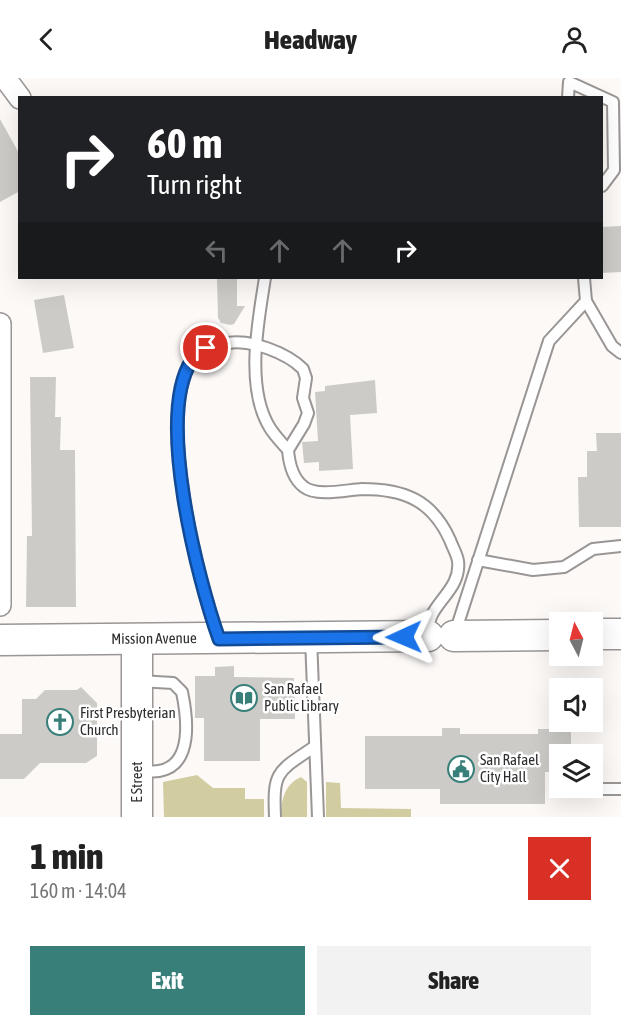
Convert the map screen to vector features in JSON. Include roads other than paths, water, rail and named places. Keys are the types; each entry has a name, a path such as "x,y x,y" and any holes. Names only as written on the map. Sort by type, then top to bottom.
{"street":[{"path":"5,78 18,96"},
{"path":"0,324 0,605"},
{"path":"603,634 621,634"},
{"name":"Mission Avenue","path":"0,640 549,635"},
{"name":"E Street","path":"137,640 137,817"}],"lane":[{"path":"568,96 569,82 600,96"},
{"path":"603,97 613,102 614,170 603,185"},
{"path":"265,279 255,346 261,403 269,428 288,450 293,473 304,488 317,491 363,489 403,494 425,503 436,514 458,561 456,579 430,615 441,636"},
{"path":"584,279 586,302 612,346 621,353"},
{"path":"441,636 478,560 549,341 586,302"},
{"path":"219,639 206,600 184,493 178,451 178,419 183,385 192,360 206,348 244,342 296,362 303,369 306,378 303,398 308,412 304,424 288,450"},
{"path":"478,560 533,570 564,567 593,549 621,546"},
{"path":"311,638 318,817"},
{"path":"137,681 173,683 182,692 186,727 184,750 175,762 161,771 137,771"},
{"path":"275,817 273,789 280,770 314,747"},
{"path":"603,789 621,789"}],"place":[{"name":"San Rafael Public Library","path":"244,698"},
{"name":"First Presbyterian Church","path":"60,722"},
{"name":"San Rafael City Hall","path":"461,769"}]}
